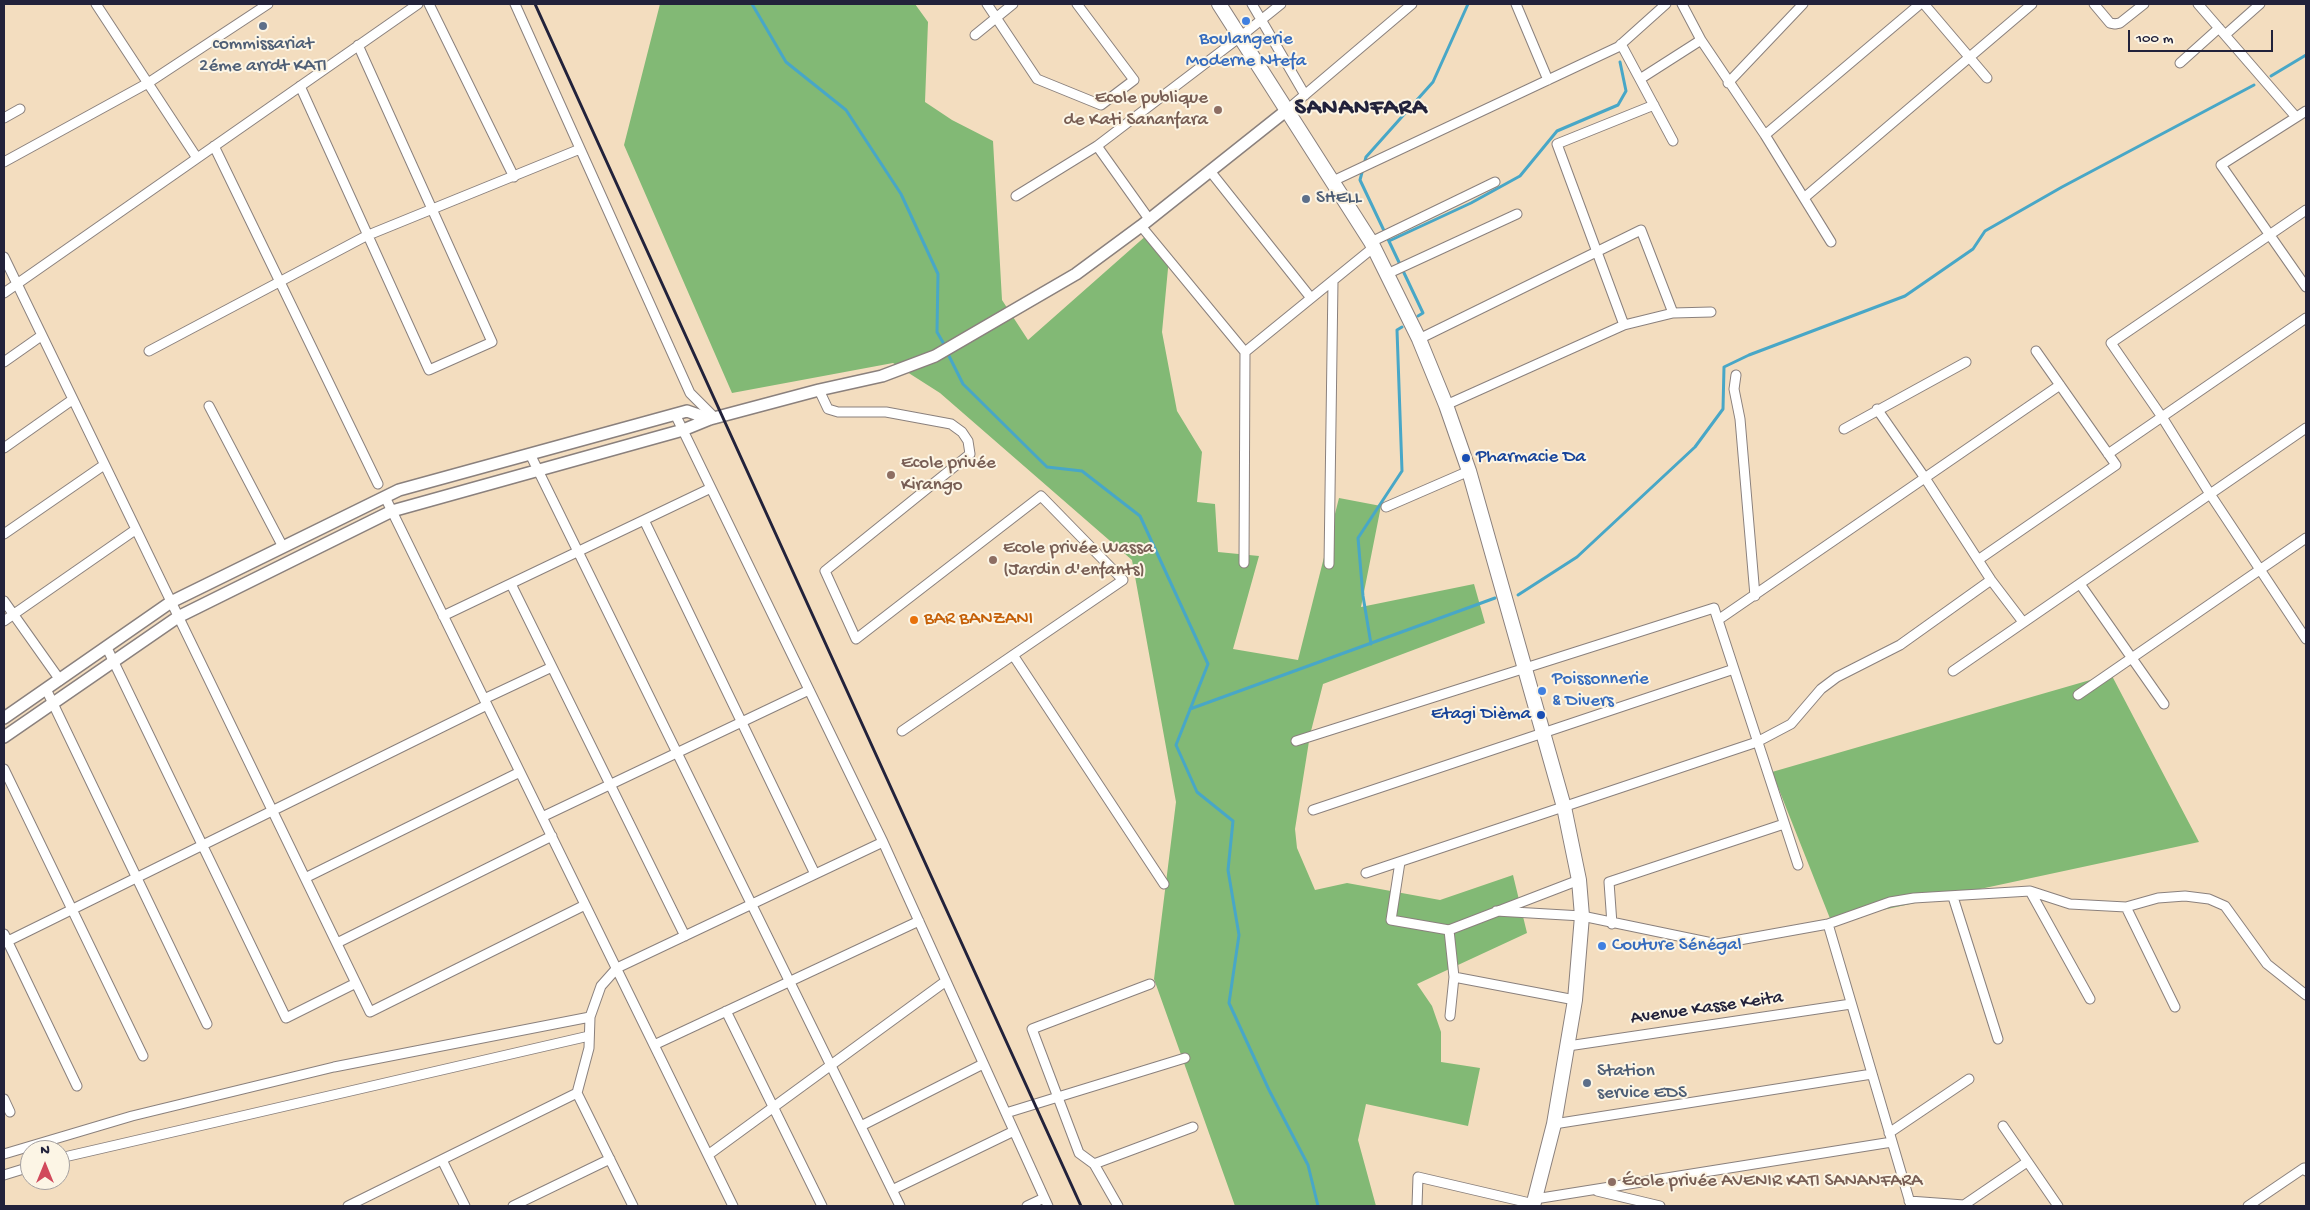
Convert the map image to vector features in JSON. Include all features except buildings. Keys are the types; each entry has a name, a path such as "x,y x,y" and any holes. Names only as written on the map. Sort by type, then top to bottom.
{"main road":[{"path":"1219,4 1372,245 1419,339 1446,404 1469,471 1564,806 1579,880 1582,916 1575,1000 1568,1046 1554,1124 1534,1203"}],"street":[{"path":"96,4 197,158"},
{"path":"4,162 148,84 268,4"},
{"path":"4,293 418,4"},
{"path":"429,4 514,177"},
{"path":"515,4 690,393 713,419"},
{"path":"987,4 997,16 1037,79 1101,105 1134,80 1077,4"},
{"path":"975,36 1013,4"},
{"path":"1252,4 1305,95"},
{"path":"1016,196 1097,146 1281,4"},
{"path":"4,737 178,617 392,511 537,469 683,430 713,419 818,390 882,376 935,356 1076,274 1287,110 1412,4"},
{"path":"1516,4 1548,80"},
{"path":"1333,181 1622,44 1666,4"},
{"path":"1682,4 1701,40 1728,83 1765,135 1831,242"},
{"path":"1728,83 1803,4"},
{"path":"1765,135 1922,4 1987,78"},
{"path":"1804,198 2032,4"},
{"path":"2094,4 2110,23 2115,24 2120,23 2144,4"},
{"path":"2198,4 2296,117"},
{"path":"2180,64 2260,4"},
{"path":"1640,79 1701,40"},
{"path":"1622,44 1673,141"},
{"path":"300,86 366,236 429,370 492,342 358,45"},
{"path":"1624,324 1557,144 1654,105"},
{"path":"4,118 20,109"},
{"path":"2306,111 2221,165 2306,287"},
{"path":"214,146 378,484"},
{"path":"1097,146 1145,222 1245,352 1244,563"},
{"path":"149,351 279,280 366,236 580,149"},
{"path":"1210,171 1311,298"},
{"path":"1245,352 1333,281 1372,245 1495,182"},
{"path":"2306,210 2112,343 2162,416 2210,494 2306,639"},
{"path":"1386,274 1517,214"},
{"path":"1419,339 1598,253 1641,230 1673,313"},
{"path":"4,256 41,336 370,1012 586,905"},
{"path":"1329,564 1333,281"},
{"path":"1446,404 1624,324 1673,313 1711,312"},
{"path":"2108,454 2306,318"},
{"path":"4,362 41,336"},
{"path":"1978,560 2116,465 2036,351"},
{"path":"1844,429 1966,362"},
{"path":"1736,375 1734,389 1740,419 1755,596"},
{"path":"1718,620 2060,385"},
{"path":"818,390 828,409 838,412 886,412 951,424 962,432 968,441 970,454 825,571 856,639 1041,496 1122,580 902,732"},
{"path":"4,448 72,400"},
{"path":"209,406 284,547"},
{"path":"1878,409 1925,478 1990,580 2023,622"},
{"path":"4,718 171,602 399,490 687,411 713,419"},
{"path":"675,414 883,842 1046,1202 1027,1206"},
{"path":"1952,671 2306,428"},
{"path":"530,454 900,1206"},
{"path":"4,534 104,464"},
{"path":"1386,507 1469,471"},
{"path":"443,616 711,488"},
{"path":"385,497 733,1206"},
{"path":"644,520 815,874"},
{"path":"4,621 135,530"},
{"path":"2078,694 2306,538"},
{"path":"1366,873 1758,742 1791,724 1821,689 1837,677 1900,645 1990,580"},
{"path":"511,584 685,936"},
{"path":"2080,584 2164,704"},
{"path":"4,601 60,680"},
{"path":"1296,741 1714,608 1798,865"},
{"path":"107,648 286,1018 356,983"},
{"path":"1013,655 1164,884"},
{"path":"77,1086 5,939 72,909 272,811 552,667"},
{"path":"1313,810 1734,669"},
{"path":"46,689 207,1024"},
{"path":"542,817 809,690"},
{"path":"4,769 143,1056"},
{"path":"305,878 520,772"},
{"path":"1612,924 1609,882 1784,824"},
{"path":"337,943 552,836"},
{"path":"633,1206 577,1094 589,1048 590,1016 602,986 617,968 883,842"},
{"path":"1400,862 1391,920 1449,930 1579,880"},
{"path":"1496,911 1582,916 1612,924 1717,944 1828,924 1890,902 1914,898 2030,892 2070,904 2126,907 2158,898 2185,896 2209,899 2224,906 2267,964 2306,996"},
{"path":"2030,892 2090,999"},
{"path":"1954,897 1998,1039"},
{"path":"2126,907 2175,1007"},
{"path":"654,1045 918,921"},
{"path":"1828,924 1910,1204 1965,1206 2027,1162"},
{"path":"1449,930 1454,977 1450,1016"},
{"path":"1454,977 1575,1000"},
{"path":"708,1155 946,981"},
{"path":"1118,1206 1094,1164 1079,1153 1032,1029 1150,984"},
{"name":"Avenue Kasse Keita","path":"1568,1046 1851,1004"},
{"path":"726,1011 822,1206"},
{"path":"4,1154 132,1116 334,1067 590,1016"},
{"path":"70,1156 589,1036"},
{"path":"1006,1114 1185,1058"},
{"path":"861,1126 983,1064"},
{"path":"1554,1124 1872,1074"},
{"path":"1417,1206 1418,1177 1534,1203 1592,1190 1891,1138 1970,1079"},
{"path":"348,1206 577,1094"},
{"path":"4,1099 10,1112"},
{"path":"2003,1126 2058,1206"},
{"path":"1094,1164 1193,1127"},
{"path":"892,1190 1014,1131"},
{"path":"513,1206 610,1159"},
{"path":"442,1160 465,1206"},
{"path":"2248,1206 2304,1168 2306,1171"},
{"path":"4,1175 20,1170"},
{"path":"1592,1190 1660,1206"}],"green space":[{"path":"660,4 915,4 928,22 925,102 952,120 993,141 1002,300 1028,340 1148,234 1169,258 1162,332 1177,411 1202,452 1197,502 1215,504 1218,552 1259,556 1233,649 1298,660 1339,498 1381,506 1361,607 1474,584 1485,623 1323,684 1310,735 1295,829 1297,848 1315,890 1347,883 1440,900 1513,875 1527,933 1417,984 1432,1006 1441,1032 1441,1062 1480,1068 1468,1126 1366,1104 1358,1140 1376,1206 1235,1206 1154,979 1176,802 1132,560 940,393 893,363 732,393 624,145"},
{"path":"2111,674 2199,842 1831,921 1772,772"}],"waterway":[{"path":"752,4 786,62 846,110 901,194 938,274 937,332 945,346"},
{"path":"1418,316 1423,313 1360,180 1366,157 1433,82 1468,4"},
{"path":"2271,76 2306,55"},
{"path":"1389,241 1471,203 1520,176 1557,131 1618,105 1626,91 1620,62"},
{"path":"1518,595 1577,557 1695,447 1723,409 1724,367 1749,355 1905,296 1973,249 1985,231 2062,187 2254,85"},
{"path":"1371,644 1363,596 1358,538 1402,471 1397,330 1402,327"},
{"path":"947,352 963,384 1047,467 1082,471 1140,516 1208,664 1176,745 1197,792 1233,821 1228,870 1239,935 1229,1003 1269,1090 1308,1165 1318,1206"},
{"path":"1190,709 1495,598"}],"railway":[{"path":"535,4 1081,1206"}],"place":[{"name":"Boulangerie Moderne Ntefa","path":"1246,21"},
{"name":"commissariat 2éme arrdt KATI","path":"263,26"},
{"name":"Ecole publique de Kati Sananfara","path":"1218,110"},
{"name":"SHELL","path":"1306,199"},
{"name":"Pharmacie Da","path":"1466,458"},
{"name":"Ecole privée Kirango","path":"891,475"},
{"name":"Ecole privée Wassa (Jardin d'enfants)","path":"993,560"},
{"name":"BAR BANZANI","path":"914,620"},
{"name":"Poissonnerie & Divers","path":"1542,691"},
{"name":"Etagi Dièma","path":"1541,715"},
{"name":"Couture Sénégal","path":"1602,946"},
{"name":"Station service EDS","path":"1587,1083"},
{"name":"École privée AVENIR KATI SANANFARA","path":"1612,1182"}],"district":[{"name":"SANANFARA","path":"1361,109"}]}
